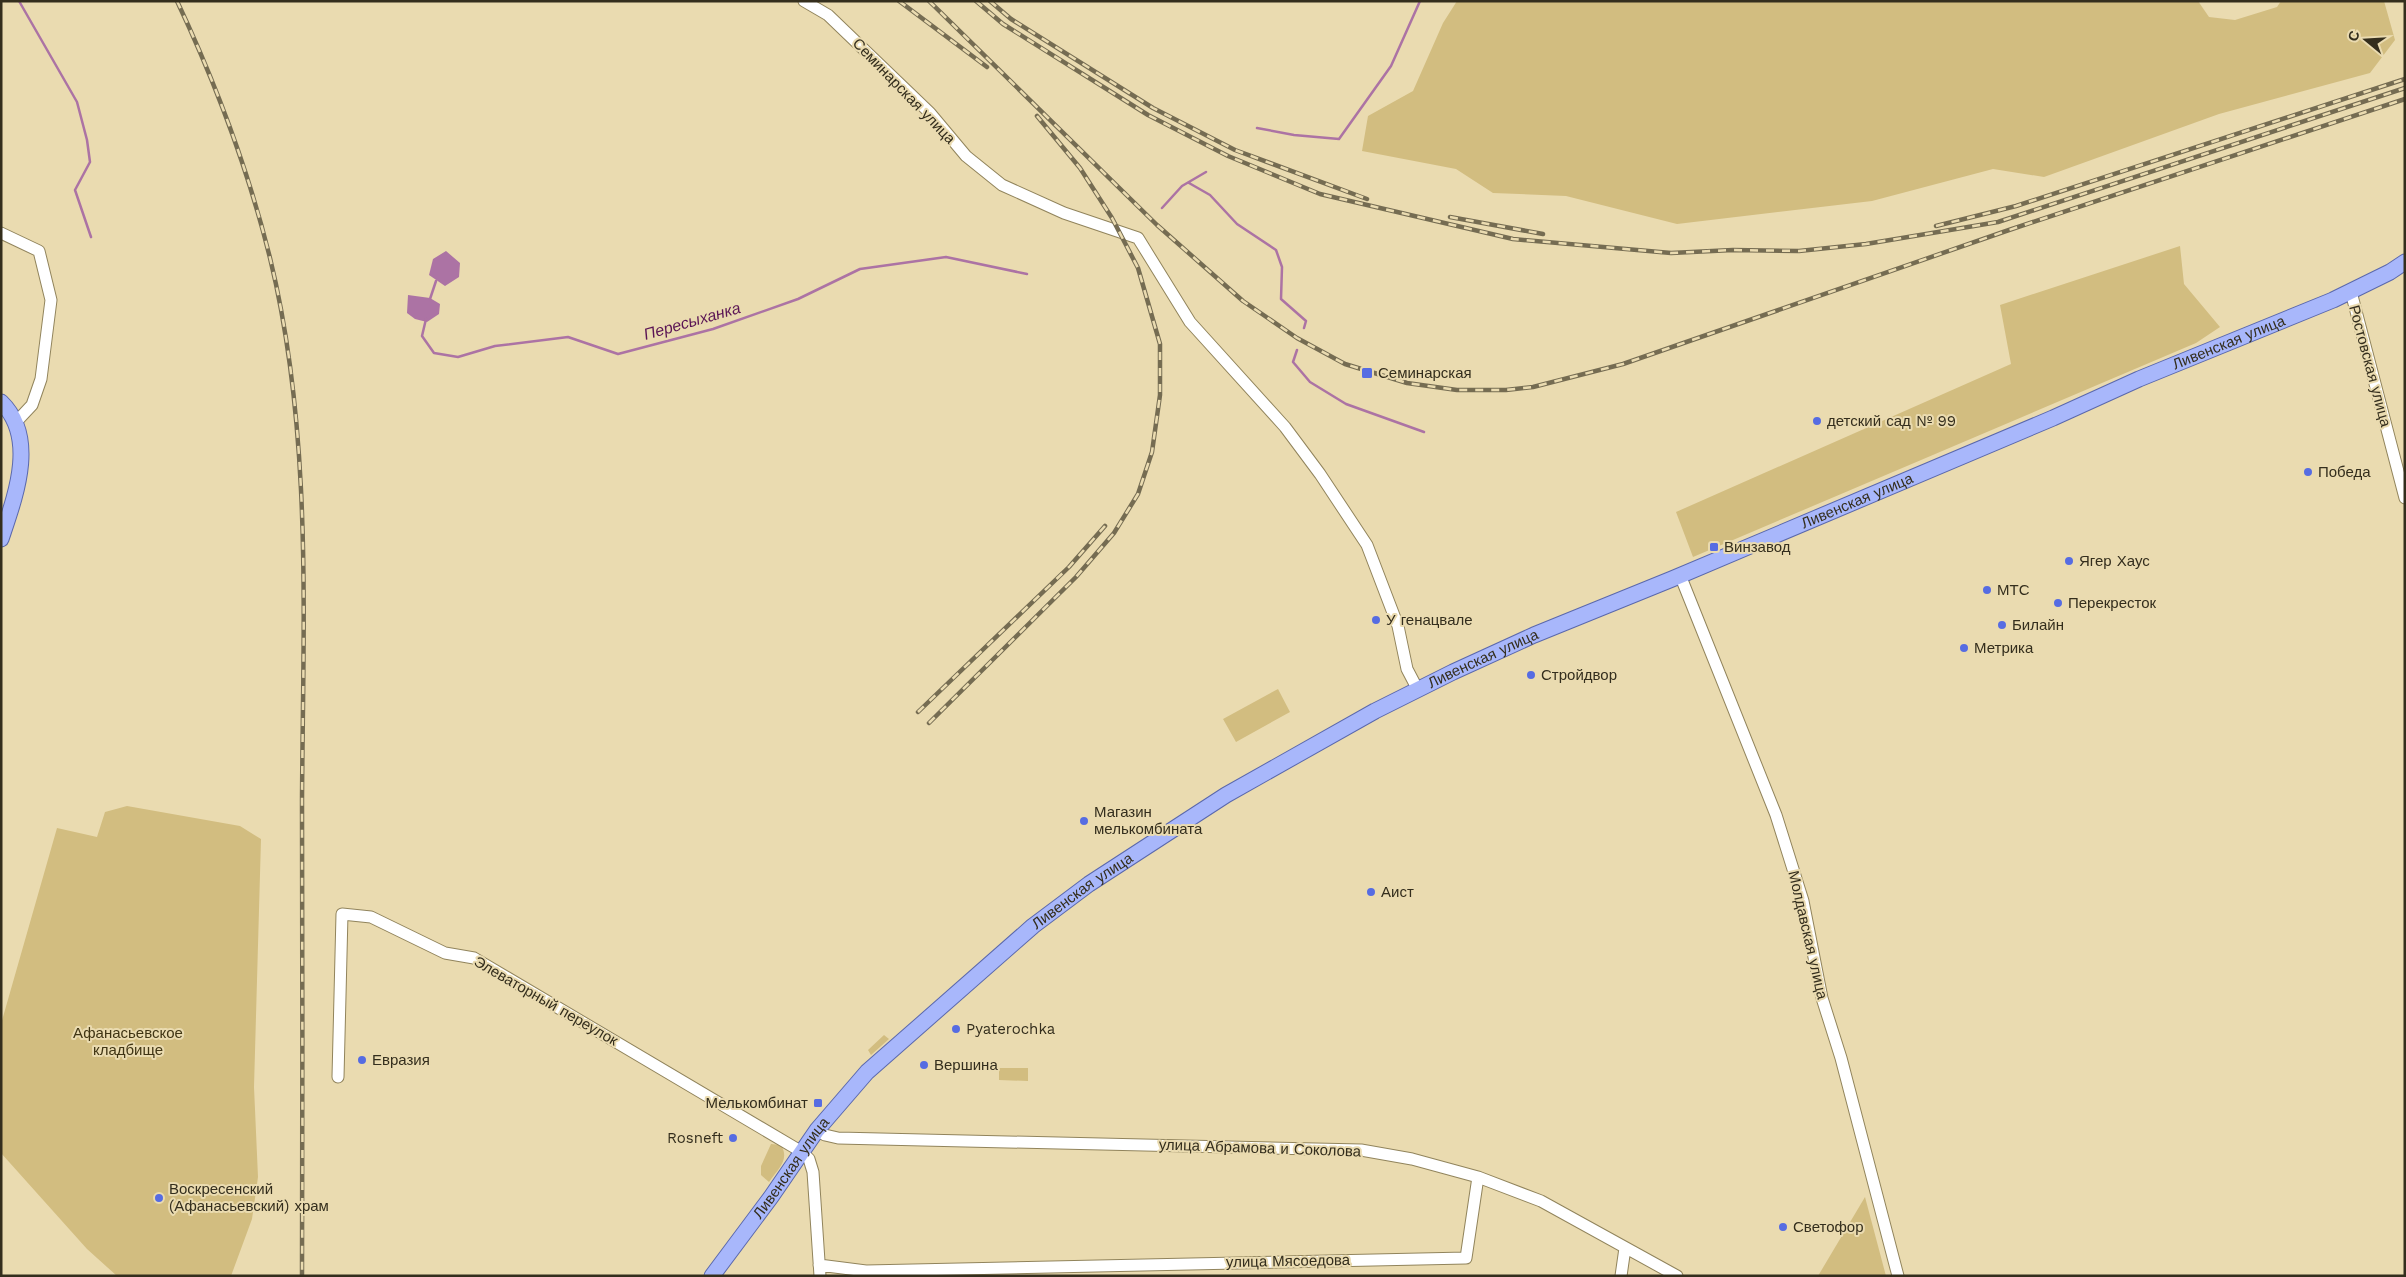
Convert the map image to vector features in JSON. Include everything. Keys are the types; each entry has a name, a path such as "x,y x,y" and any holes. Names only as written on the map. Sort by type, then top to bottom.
{"main road":[{"name":"Ливенская улица","path":"712,1276 817,1130 839,1102 874,1065 1033,926 1089,884 1226,794 1376,711 1534,635 2053,418 2139,379 2351,292 2405,262"},
{"path":"1,402 16,422 22,450 20,467 1,539"}],"street":[{"name":"Семинарская улица","path":"804,1 828,15 928,111 966,156 1002,185 1064,213 1138,238 1190,322 1285,427 1320,474 1367,545 1398,626 1407,669 1418,690"},
{"path":"1,233 40,250 51,300 41,379 32,406 16,422"},
{"name":"Ростовская улица","path":"2351,292 2405,498"},
{"name":"Молдавская улица","path":"1680,575 1776,815 1787,849 1803,901 1822,998 1841,1058 1898,1276"},
{"name":"Элеваторный переулок","path":"338,1077 342,914 371,917 445,953 474,958 802,1152"},
{"name":"улица Абрамова и Соколова","path":"817,1130 825,1135 838,1138 1362,1150 1412,1159 1478,1177 1541,1201 1677,1276"},
{"path":"802,1152 809,1160 813,1172 820,1270"},
{"name":"улица Мясоедова","path":"820,1270 866,1271 1466,1258 1478,1177"},
{"path":"1621,1276 1624,1248"}],"green space":[{"path":"1457,1 2198,1 2209,17 2235,20 2277,7 2281,1 2384,1 2395,40 2370,73 2219,114 2044,177 1993,169 1872,201 1677,224 1566,196 1493,193 1456,169 1362,151 1368,116 1413,91 1443,23"},
{"path":"2180,246 2184,284 2220,327 2196,343 1693,557 1676,512 2011,364 2000,305"},
{"path":"1278,689 1290,712 1236,742 1223,719"},
{"name":"Афанасьевское кладбище","path":"127,806 240,826 261,839 254,1087 258,1177 252,1219 231,1276 117,1276 87,1249 1,1153 1,1024 57,828 97,837 105,812"},
{"path":"884,1035 889,1039 871,1055 868,1050"},
{"path":"999,1068 1028,1068 1028,1081 999,1080"},
{"path":"771,1144 781,1145 784,1160 769,1182 761,1175 761,1166"},
{"path":"1865,1197 1886,1276 1818,1276"}],"shaded area":[{"path":"446,251 460,263 459,277 445,286 429,275 433,259"},
{"path":"408,295 430,298 440,304 439,314 427,322 415,319 407,313"}],"waterway":[{"path":"19,1 77,102 87,140 90,162 75,190 91,237"},
{"name":"Пересыханка","path":"1257,128 1294,135 1339,139 1391,66 1420,1"},
{"path":"1162,208 1182,186 1206,172"},
{"path":"1189,183 1210,195 1237,224 1276,250 1282,267 1281,299 1306,321 1304,328"},
{"name":"Пересыханка","path":"426,319 422,336 434,353 458,357 495,346 568,337 618,354 713,329 798,299 860,269 946,257 1027,274"},
{"name":"Пересыханка","path":"430,299 436,281"},
{"path":"1297,350 1293,362 1310,382 1346,404 1424,432"}],"railway":[{"path":"177,1 218,95 252,192 270,258 284,324 293,392 299,460 304,596 302,1276"},
{"path":"899,1 987,67"},
{"path":"929,1 1157,225 1243,301 1297,338 1345,364 1407,383 1457,390 1506,390 1533,387 1623,364 2009,230 2405,99"},
{"path":"976,1 1003,24 1148,115 1228,156 1320,194 1513,239 1671,253 1733,250 1799,251 1866,244 1998,222 2405,88"},
{"path":"990,1 1011,19 1153,108 1235,150 1367,199"},
{"path":"1936,226 2016,206 2405,79"},
{"path":"929,723 1076,577 1114,533 1138,494 1152,452 1160,395 1160,344 1138,268 1112,218 1080,168 1037,116"},
{"path":"1450,217 1543,234"},
{"path":"918,712 1069,567 1105,526"}],"place":[{"name":"Семинарская","path":"1367,373"},
{"name":"детский сад № 99","path":"1817,421"},
{"name":"Победа","path":"2308,472"},
{"name":"Винзавод","path":"1714,547"},
{"name":"Ягер Хаус","path":"2069,561"},
{"name":"МТС","path":"1987,590"},
{"name":"Перекресток","path":"2058,603"},
{"name":"У генацвале","path":"1376,620"},
{"name":"Билайн","path":"2002,625"},
{"name":"Метрика","path":"1964,648"},
{"name":"Стройдвор","path":"1531,675"},
{"name":"Магазин мелькомбината","path":"1084,821"},
{"name":"Аист","path":"1371,892"},
{"name":"Pyaterochka","path":"956,1029"},
{"name":"Евразия","path":"362,1060"},
{"name":"Вершина","path":"924,1065"},
{"name":"Мелькомбинат","path":"818,1103"},
{"name":"Rosneft","path":"733,1138"},
{"name":"Воскресенский (Афанасьевский) храм","path":"159,1198"},
{"name":"Светофор","path":"1783,1227"}]}
